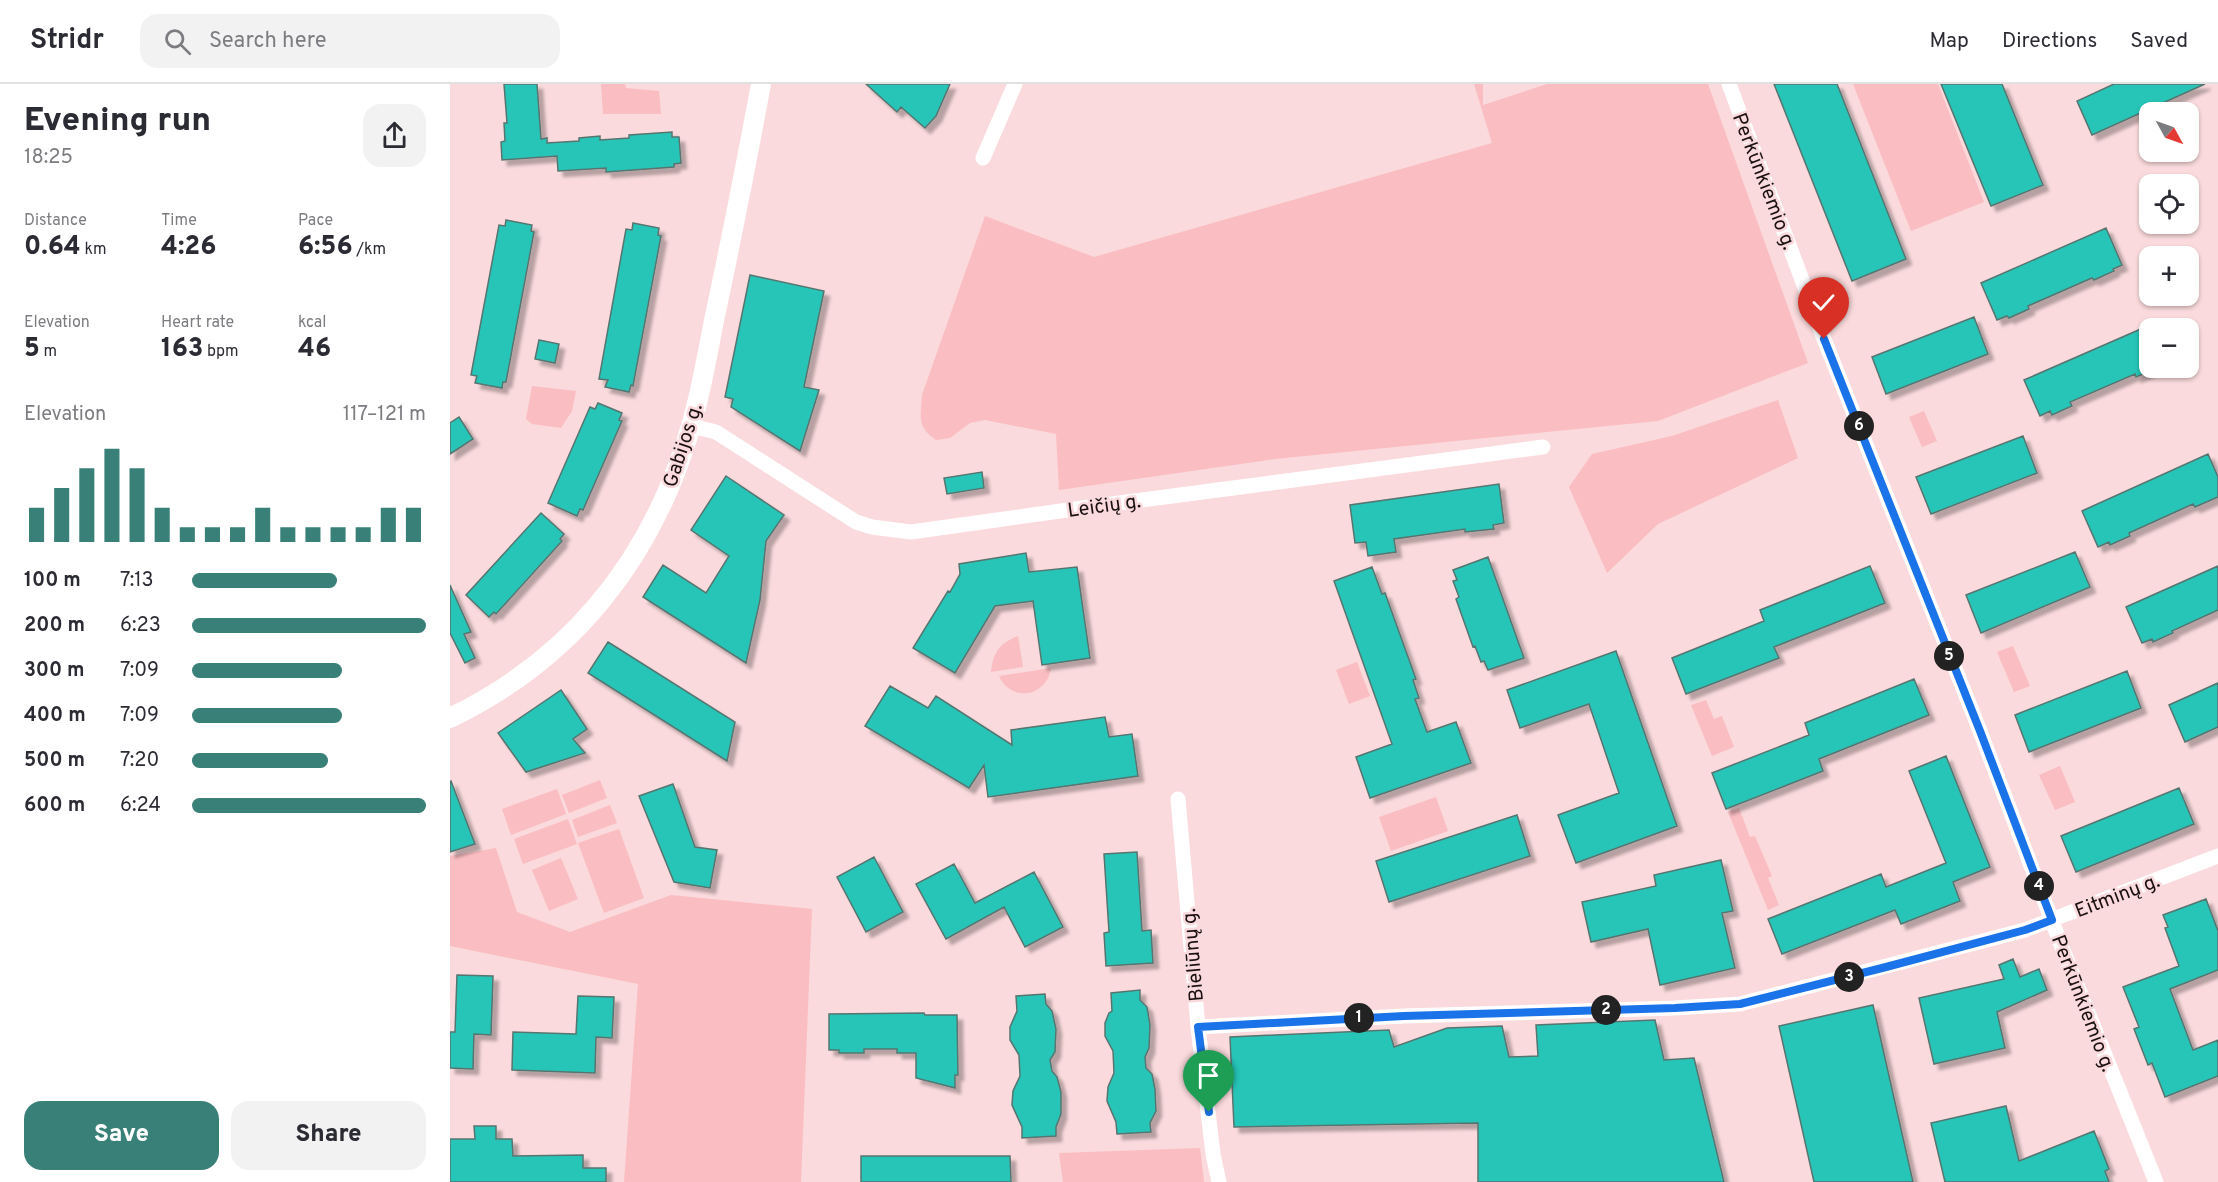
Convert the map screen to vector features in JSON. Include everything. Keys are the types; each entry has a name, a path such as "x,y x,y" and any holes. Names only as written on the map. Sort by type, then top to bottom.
{"street":[{"name":"Gabijos g.","path":"450,718 476,705 520,677 563,641 601,602 627,568 652,525 691,426 740,196 761,84"},
{"path":"983,158 1015,84"},
{"name":"Perkūnkiemio g.","path":"1729,84 1824,339 2156,1182"},
{"name":"Leičių g.","path":"691,426 716,432 856,522 872,527 911,532 1543,447"},
{"name":"Bieliūnų g.","path":"1178,799 1198,1027 1219,1182"},
{"name":"Eitminų g.","path":"1198,1027 1404,1016 1740,1004 2025,930 2218,856"}],"shaded area":[{"path":"601,84 625,84 626,88 659,91 661,114 603,114"},
{"path":"1474,84 1483,84 1483,105 1547,84 1708,84 1808,363 1658,421 1275,459 1059,490 1056,434 985,420 970,423 950,438 936,440 925,430 921,420 922,395 985,216 1094,257 1492,143"},
{"path":"1853,84 1938,84 1984,202 1911,231"},
{"path":"532,386 576,391 572,411 561,428 532,424 526,419"},
{"path":"1778,400 1798,458 1658,524 1607,573 1569,487 1592,454 1672,436"},
{"path":"1924,411 1937,441 1922,447 1909,417"},
{"path":"1018,636 1023,667 991,672 998,649"},
{"path":"2013,646 2030,686 2014,692 1997,652"},
{"path":"1357,662 1370,696 1349,704 1336,670"},
{"path":"1051,668 1043,685 1028,693 1012,690 999,676"},
{"path":"1706,700 1714,719 1722,716 1734,747 1712,756 1691,705"},
{"path":"2060,766 2075,802 2055,810 2039,775"},
{"path":"600,780 607,798 569,813 562,795"},
{"path":"557,789 566,814 511,835 502,809"},
{"path":"1436,797 1448,831 1391,851 1379,817"},
{"path":"610,805 617,823 578,837 572,820"},
{"path":"1739,808 1750,837 1755,836 1772,876 1768,878 1779,905 1768,910 1728,812"},
{"path":"568,819 577,844 523,864 514,839"},
{"path":"619,829 644,898 604,913 578,843"},
{"path":"496,848 517,912 570,932 671,895 812,909 801,1182 624,1182 638,984 450,946 450,856"},
{"path":"561,858 578,899 549,911 532,870"},
{"path":"1200,1148 1204,1182 1063,1182 1059,1153"}],"building":[{"path":"504,84 537,84 541,139 547,138 547,143 579,141 579,138 600,136 600,140 672,132 672,137 679,137 681,163 674,164 674,167 606,172 606,168 558,171 557,156 502,160 501,142 505,141 504,123 507,123"},
{"path":"866,84 950,84 936,116 925,128 901,107 897,112"},
{"path":"1774,84 1837,84 1906,259 1852,281"},
{"path":"1941,84 2002,84 2043,185 1991,206"},
{"path":"2114,84 2205,84 2165,102 2139,102 2139,114 2092,135 2077,101"},
{"path":"506,220 532,225 531,231 534,232 506,382 503,382 502,388 475,383 477,376 471,375 499,225 505,226"},
{"path":"633,223 659,228 658,235 661,236 633,386 631,385 629,392 605,387 608,380 599,379 626,229 632,230"},
{"path":"2106,228 2122,265 2094,280 2092,278 2028,306 2029,309 2009,318 2007,316 1997,320 1981,283"},
{"path":"750,275 824,291 804,387 819,390 800,451 731,407 733,399 725,397"},
{"path":"1974,317 1988,354 1886,394 1872,357"},
{"path":"2139,330 2139,376 2136,377 2135,374 2070,402 2072,406 2052,415 2050,411 2040,416 2024,380"},
{"path":"539,340 559,344 555,363 535,359"},
{"path":"598,403 622,413 619,420 622,421 583,510 580,509 577,516 548,503 590,407 595,409"},
{"path":"459,417 473,439 450,454 450,423"},
{"path":"2023,436 2037,473 1931,514 1916,477"},
{"path":"2208,454 2218,477 2218,497 2195,507 2193,504 2129,533 2130,536 2110,545 2109,542 2098,547 2082,511"},
{"path":"982,472 984,488 947,494 944,478"},
{"path":"726,476 784,515 766,541 760,600 746,663 643,597 663,565 706,593 729,556 691,530"},
{"path":"1499,484 1504,523 1493,525 1494,529 1465,532 1465,529 1394,539 1396,552 1368,556 1366,542 1355,543 1350,505"},
{"path":"541,513 564,534 560,539 562,541 496,614 494,612 489,617 466,595"},
{"path":"2075,552 2090,587 1981,633 1966,595"},
{"path":"1026,553 1029,572 1077,567 1090,658 1042,665 1033,601 995,606 955,673 913,648 960,574 959,564"},
{"path":"1488,557 1524,658 1488,670 1484,661 1481,662 1475,646 1473,647 1456,599 1459,597 1453,581 1457,580 1453,570"},
{"path":"1870,566 1885,603 1774,647 1779,658 1686,694 1672,658 1764,621 1760,610"},
{"path":"2218,566 2218,610 2153,642 2152,639 2142,643 2126,607"},
{"path":"1372,567 1382,594 1385,593 1416,679 1413,680 1419,698 1415,699 1427,732 1456,722 1471,763 1370,798 1356,757 1392,744 1334,581"},
{"path":"450,585 471,632 464,634 475,658 465,663 450,633"},
{"path":"608,642 735,722 727,761 588,673"},
{"path":"1616,651 1677,826 1576,863 1558,815 1619,793 1589,704 1520,728 1507,690"},
{"path":"2127,671 2141,708 2029,752 2015,715"},
{"path":"1914,679 1929,715 1819,759 1823,771 1726,809 1712,773 1809,735 1805,723"},
{"path":"2218,683 2218,727 2185,742 2169,705"},
{"path":"890,686 928,708 936,696 1012,745 1011,730 1105,717 1109,737 1132,734 1138,776 988,797 984,765 969,788 865,726"},
{"path":"561,690 587,729 573,739 585,753 526,772 498,733"},
{"path":"1946,756 1990,867 1953,882 1960,901 1901,924 1895,910 1782,954 1768,919 1881,874 1886,887 1946,863 1909,771"},
{"path":"450,782 475,844 450,852"},
{"path":"673,784 695,847 717,850 710,888 674,882 639,796"},
{"path":"2179,788 2194,824 2076,872 2061,836"},
{"path":"1517,815 1530,856 1389,902 1376,861"},
{"path":"1137,852 1142,931 1151,930 1153,963 1106,966 1104,933 1109,932 1104,854"},
{"path":"874,857 903,912 866,932 837,877"},
{"path":"1721,860 1733,911 1722,913 1735,968 1660,985 1648,929 1591,942 1582,902 1656,886 1654,875"},
{"path":"954,864 975,903 1034,872 1063,927 1025,947 1004,907 946,939 916,884"},
{"path":"2206,899 2218,931 2218,970 2170,989 2193,1050 2218,1040 2218,1076 2165,1097 2152,1063 2148,1065 2134,1029 2139,1027 2123,987 2179,966 2165,928 2168,927 2163,915"},
{"path":"2013,959 2020,977 2039,969 2047,990 1997,1012 2005,1048 1934,1064 1919,998 2004,979 1999,965"},
{"path":"457,975 493,976 491,1035 474,1034 473,1069 450,1068 450,1032 455,1032"},
{"path":"1140,990 1140,1000 1147,1007 1150,1025 1149,1048 1145,1057 1146,1068 1152,1074 1156,1111 1150,1123 1151,1132 1117,1134 1116,1122 1107,1101 1108,1087 1114,1073 1113,1051 1105,1036 1105,1023 1112,1011 1111,993"},
{"path":"1045,994 1046,1004 1052,1011 1056,1029 1055,1052 1050,1060 1061,1092 1061,1114 1056,1127 1056,1136 1022,1138 1022,1127 1012,1105 1013,1091 1020,1076 1019,1055 1010,1040 1010,1027 1017,1011 1016,996"},
{"path":"578,996 614,997 612,1038 596,1037 595,1073 512,1070 513,1032 576,1034"},
{"path":"1873,1005 1913,1182 1814,1182 1779,1026"},
{"path":"924,1013 925,1015 957,1015 958,1075 955,1075 955,1088 916,1078 916,1053 897,1053 897,1049 864,1049 864,1053 839,1053 839,1050 829,1050 829,1014"},
{"path":"1655,1020 1664,1060 1694,1058 1724,1182 1478,1182 1478,1123 1234,1127 1230,1037 1389,1030 1394,1047 1447,1028 1502,1026 1509,1057 1538,1056 1536,1025"},
{"path":"2006,1106 2019,1161 2094,1131 2109,1169 2105,1171 2109,1182 1945,1182 1931,1123"},
{"path":"474,1126 496,1126 496,1139 512,1139 513,1156 583,1155 583,1168 606,1168 606,1182 450,1182 450,1139 475,1139"},
{"path":"861,1156 1010,1156 1011,1182 861,1182"}],"route":[{"path":"1209,1112 1198,1027 1404,1016 1740,1004 2025,930 2052,920 1980,731 1824,339"}]}
